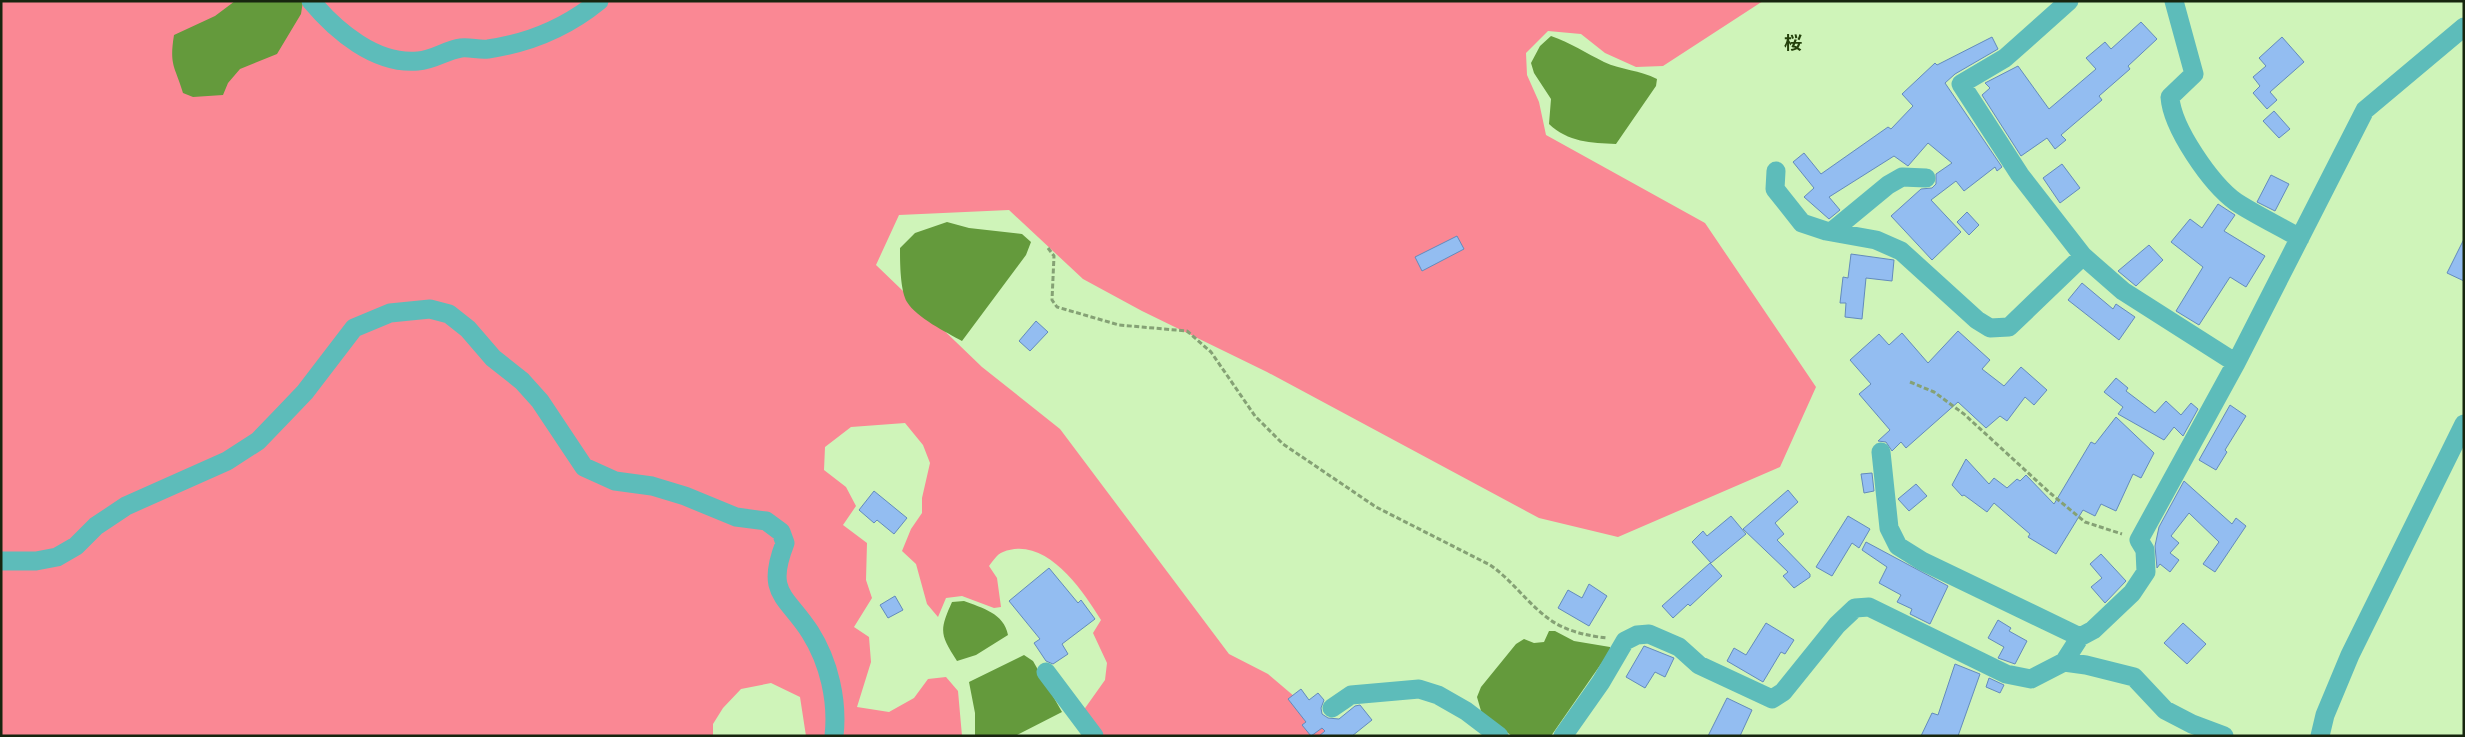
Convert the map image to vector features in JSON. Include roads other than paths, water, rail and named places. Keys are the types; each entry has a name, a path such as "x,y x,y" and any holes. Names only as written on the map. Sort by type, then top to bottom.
{"street":[{"path":"311,1 330,23 357,42 389,57 416,61 432,58 448,50 464,48 486,49 534,39 579,18 599,1"},
{"path":"2069,1 2005,58 1960,84 2020,175 2083,256 2123,291 2236,363"},
{"path":"2174,1 2194,74 2170,97 2171,107 2181,131 2202,167 2235,201 2300,238"},
{"path":"1563,736 1601,682 1625,641 1637,635 1650,634 1679,647 1699,664 1772,699 1783,692 1837,625 1855,608 1869,607 2006,674 2031,679 2064,662 2080,637 2093,630 2132,593 2146,572 2145,550 2140,540 2236,363 2365,110 2464,27"},
{"path":"1776,171 1775,189 1802,223 1831,232 1876,240 1901,251 1977,320 1990,328 2010,327 2083,256"},
{"path":"1831,232 1888,184 1902,177 1926,178"},
{"path":"1,561 36,561 57,557 76,546 96,526 126,506 227,461 258,440 284,414 305,392 354,328 390,313 430,309 450,314 468,330 493,358 522,381 540,401 584,467 615,481 652,486 685,496 736,517 766,521 781,532 785,544 777,565 780,594 810,632 822,657 837,708 834,736"},
{"path":"2320,736 2325,715 2350,655 2464,424"},
{"path":"1881,452 1889,528 1898,546 1922,561 2080,637"},
{"path":"2064,662 2086,665 2134,677 2165,710 2192,724 2224,736"},
{"path":"1046,672 1094,736"},
{"path":"1332,708 1351,694 1419,689 1438,695 1466,711 1500,736"}],"district":[{"name":"桜","path":"1793,42"}]}
